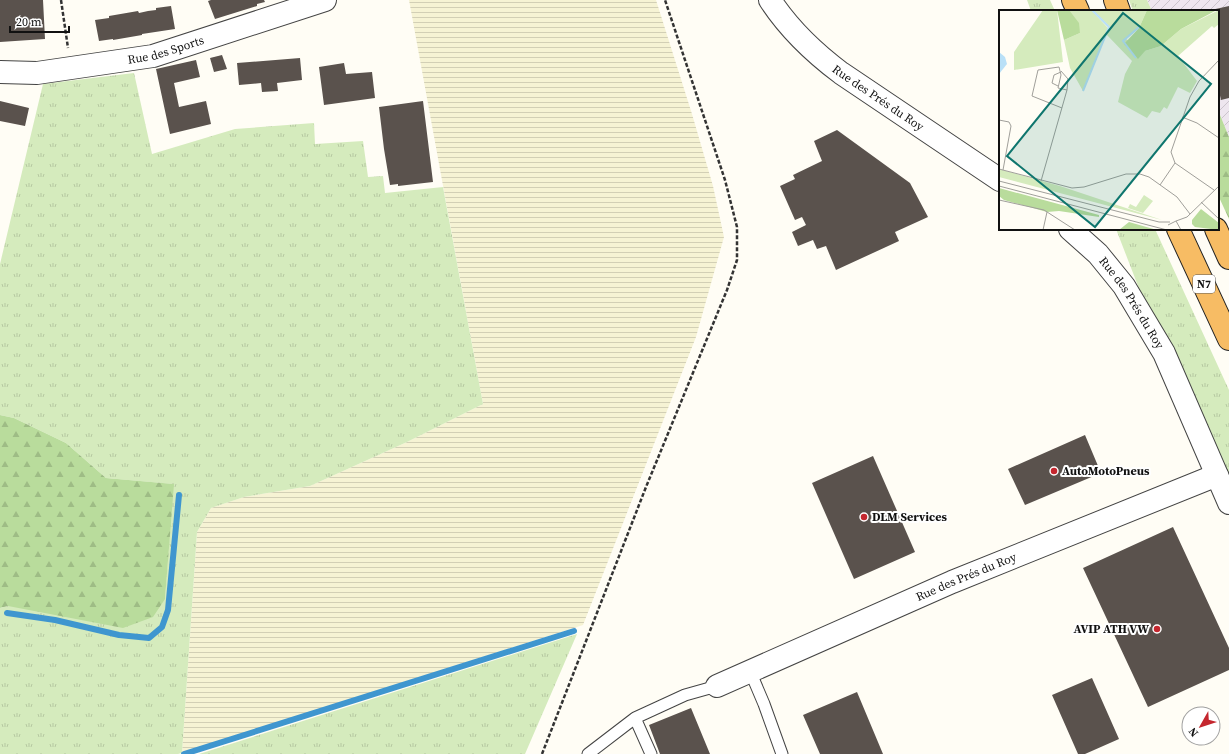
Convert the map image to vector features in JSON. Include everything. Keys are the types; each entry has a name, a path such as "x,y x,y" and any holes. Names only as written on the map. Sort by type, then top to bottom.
{"highway":[{"path":"1073,0 1078,10"},
{"path":"1115,0 1119,10"},
{"name":"N7","path":"1178,230 1229,339"},
{"path":"1216,230 1229,258"}],"street":[{"name":"Rue des Sports","path":"0,72 37,73 153,56 291,6 325,0"},
{"name":"Rue des Prés du Roy","path":"770,0 787,24 824,60 999,179"},
{"name":"Rue des Prés du Roy","path":"1071,230 1098,254 1124,286 1164,352 1229,503"},
{"name":"Rue des Prés du Roy","path":"717,686 952,582 1217,474"}],"lane":[{"path":"750,671 782,754"},
{"path":"588,754 636,718 685,695 717,686"},
{"path":"636,718 651,754"}],"path":[{"path":"61,0 71,68"},
{"path":"542,754 646,487 727,290 737,260 737,227 725,180 665,0"}],"shaded area":[{"path":"409,0 656,0 713,186 724,237 696,337 583,625 182,753 197,532 211,508 244,497 310,486 407,442 483,404"},
{"path":"1147,0 1229,0 1229,137 1219,112 1219,10 1152,10"}],"green space":[{"path":"1027,0 1050,0 1055,10 1031,10"},
{"path":"1129,0 1147,0 1152,10 1133,10"},
{"path":"134,73 152,154 235,129 314,123 315,144 363,141 368,177 383,176 385,193 443,187 483,404 407,442 310,486 244,497 211,508 197,532 182,753 0,754 0,608 8,606 165,599 173,484 106,478 66,443 14,418 0,415 0,264 43,84"},
{"path":"1219,112 1229,137 1229,219 1219,197"},
{"path":"1116,230 1155,230 1229,390 1229,503 1164,353"},
{"path":"0,415 14,418 66,443 106,478 174,484 165,599 153,617 123,628 8,606 0,608"},
{"path":"577,634 525,754 199,754"}],"building":[{"path":"0,0 43,0 45,39 0,42"},
{"path":"264,0 265,2 257,4 257,6 215,19 208,1"},
{"path":"171,6 175,29 99,41 95,20 109,18 109,16 138,11 139,13 156,10 156,8"},
{"path":"1229,6 1229,98 1221,100 1219,91 1219,10 1211,10"},
{"path":"222,55 227,69 214,72 210,58"},
{"path":"300,58 302,80 277,83 278,91 262,92 261,83 239,85 237,63"},
{"path":"196,60 200,77 174,83 179,107 206,101 211,124 170,134 156,69"},
{"path":"344,63 346,74 372,72 375,98 324,105 319,67"},
{"path":"0,101 29,108 25,126 0,121"},
{"path":"423,101 433,182 398,186 398,184 390,185 379,107"},
{"path":"837,130 910,183 928,217 895,232 899,241 836,270 826,246 817,249 813,240 798,246 792,232 806,225 802,217 795,220 780,186 795,179 793,175 822,161 814,141"},
{"name":"AutoMotoPneus","path":"1085,435 1101,473 1025,505 1008,469"},
{"name":"DLM Services","path":"873,456 915,552 854,579 812,483"},
{"path":"1173,527 1229,648 1229,670 1148,707 1083,568"},
{"path":"1092,678 1119,739 1085,754 1078,754 1052,695"},
{"path":"857,692 883,754 820,754 803,715"},
{"path":"691,708 710,754 660,754 649,725"}],"waterway":[{"path":"7,613 55,620 119,635 149,638 162,627 168,610 179,495"},
{"path":"184,754 574,631"}],"place":[{"name":"AutoMotoPneus","path":"1054,471"},
{"name":"DLM Services","path":"864,517"},
{"name":"AVIP ATH VW","path":"1157,629"}]}
